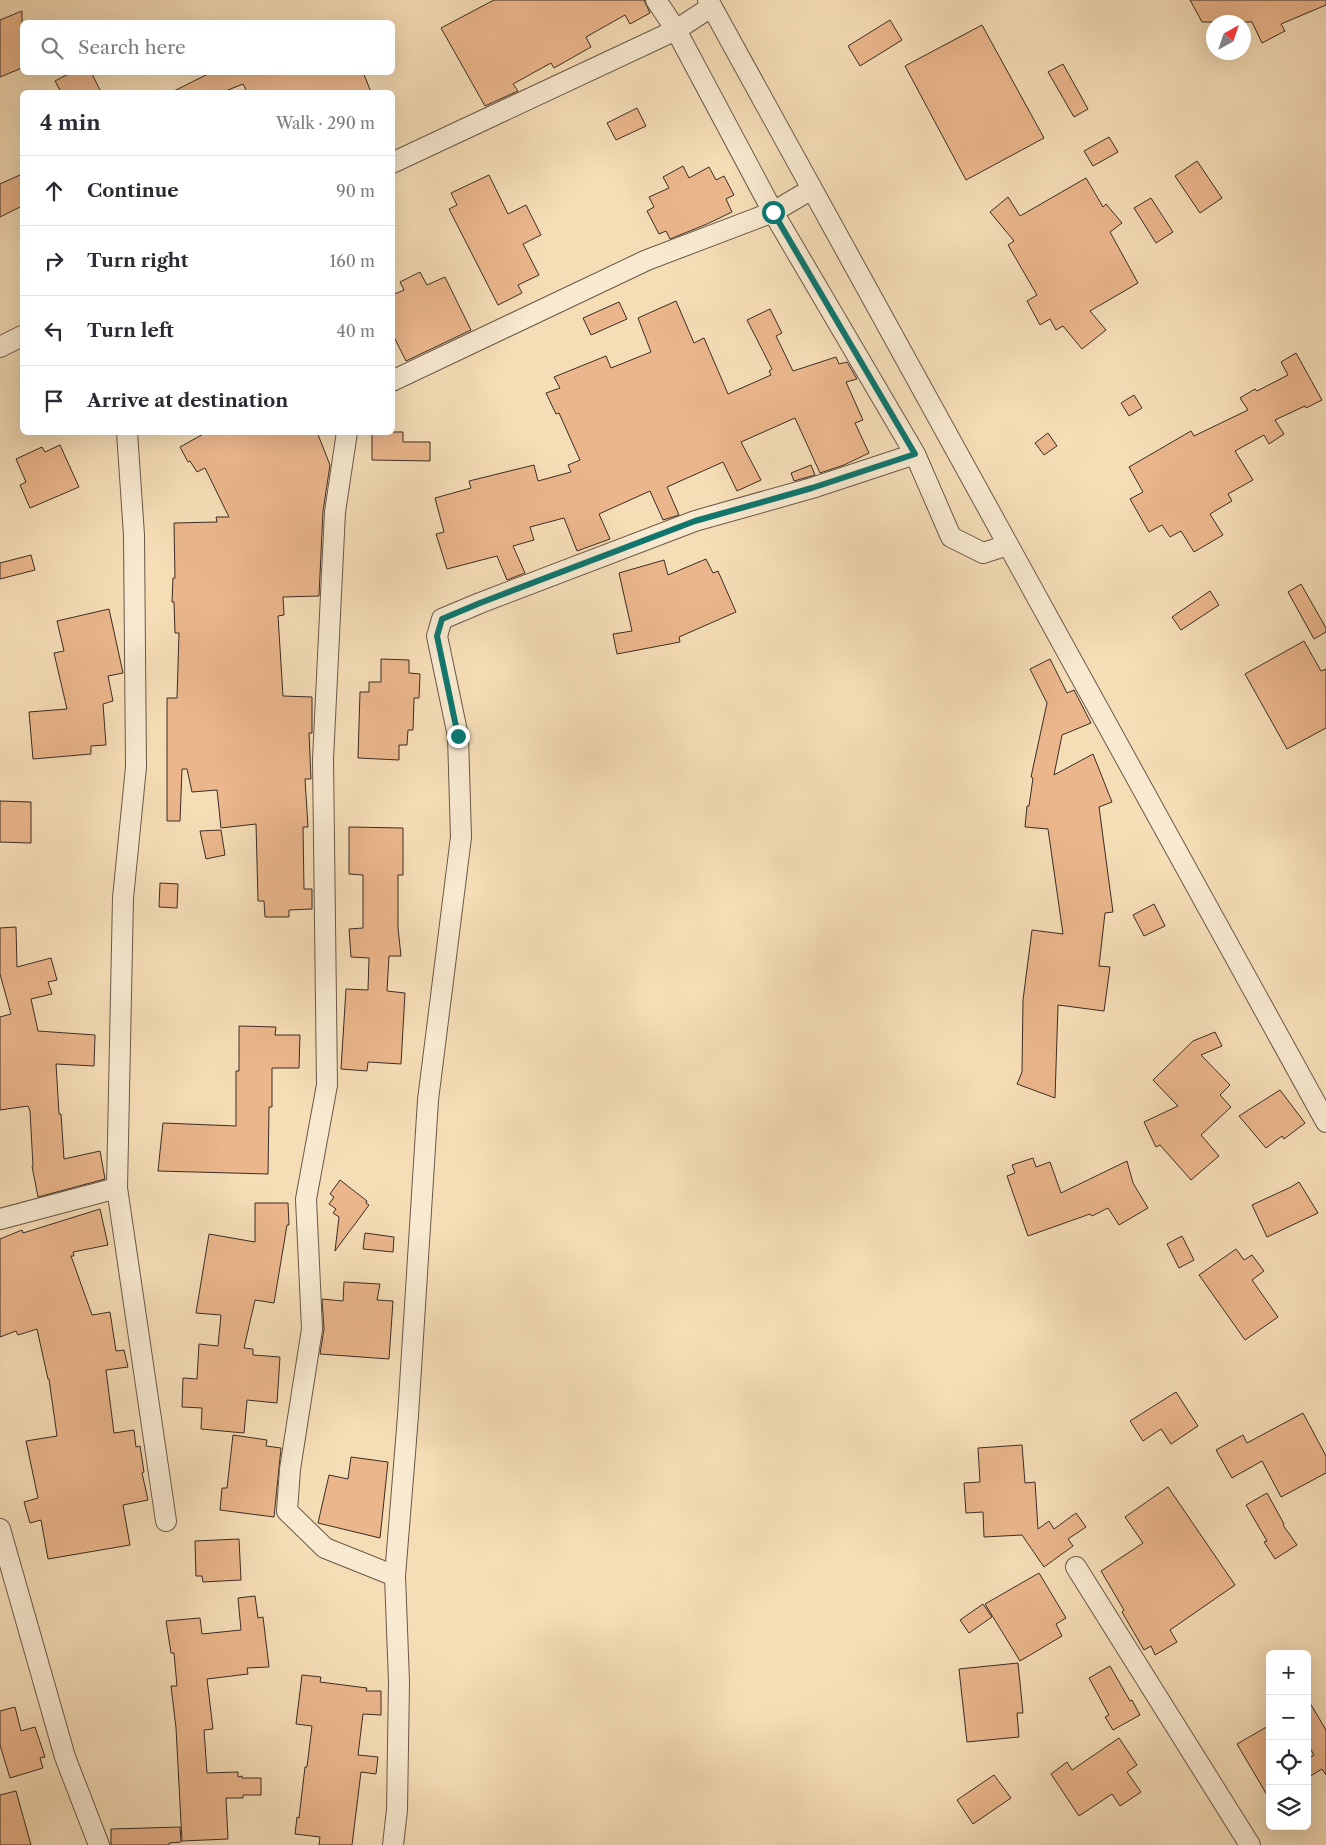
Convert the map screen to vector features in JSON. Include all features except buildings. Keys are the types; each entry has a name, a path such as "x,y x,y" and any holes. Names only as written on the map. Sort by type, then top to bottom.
{"street":[{"path":"656,0 676,30 773,212 915,454 951,537 982,552 1008,545"},
{"path":"395,161 676,30 710,3 1326,1122"},
{"path":"395,379 647,260 773,212 812,189"},
{"path":"0,347 20,337"},
{"path":"128,435 134,535 136,767 123,898 117,1188 166,1521"},
{"path":"347,435 335,512 323,759 327,1085 306,1199 312,1329 290,1469 286,1511 325,1548 396,1576"},
{"path":"393,1845 397,1810 399,1682 396,1576 428,1100 461,837 458,736 437,636 442,619 695,521 812,488 915,454"},
{"path":"0,1218 117,1188"},
{"path":"0,1529 65,1757 99,1845"},
{"path":"1076,1567 1250,1845"}],"route":[{"path":"458,736 437,636 442,619 695,521 812,488 915,454 773,212"}]}
